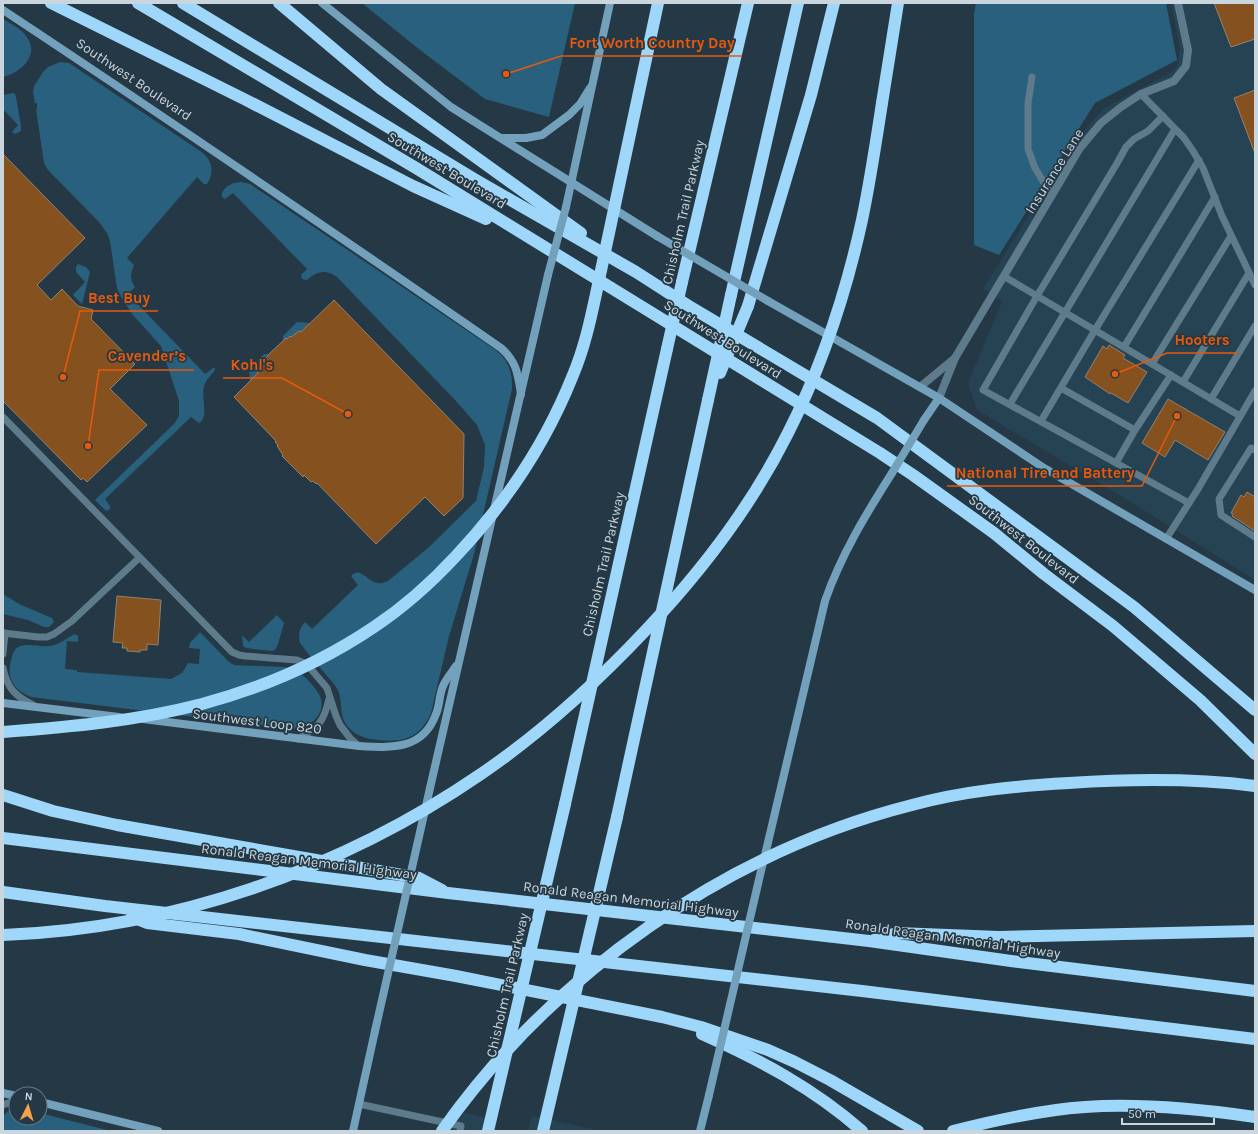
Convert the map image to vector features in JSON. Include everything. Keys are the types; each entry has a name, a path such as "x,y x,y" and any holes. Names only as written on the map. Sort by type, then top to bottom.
{"highway":[{"path":"51,3 246,100 413,186 533,240"},
{"name":"Southwest Boulevard","path":"138,3 416,168 913,475 994,533 1044,574 1114,626 1200,700 1255,754"},
{"name":"Southwest Boulevard","path":"183,3 474,179 636,272 698,312 877,418 1134,607 1255,710"},
{"path":"279,3 381,89 636,272"},
{"path":"3,732 52,728 174,710 230,695 269,682 350,642 396,612 435,578 487,522 535,453 562,399 581,354 602,269 658,3"},
{"path":"735,58 742,3"},
{"name":"Chisholm Trail Parkway","path":"488,1131 565,804 682,282 748,3"},
{"path":"543,1131 617,817 731,295 798,3"},
{"path":"708,400 748,306 808,102 834,3"},
{"path":"3,935 87,928 164,913 238,893 286,876 322,861 362,843 416,814 481,774 549,723 605,673 674,600 733,526 753,496 788,433 805,397 832,328 843,293 862,219 898,3"},
{"path":"442,1131 475,1087 519,1038 592,970 643,931 677,908 752,864 795,845 891,810 950,796 986,791 1033,785 1144,780 1197,781 1255,786"},
{"path":"3,795 53,811 117,825 420,878 448,893"},
{"name":"Ronald Reagan Memorial Highway","path":"3,838 448,893 869,941 1010,961 1255,991"},
{"path":"3,892 105,906 862,991 1255,1039"},
{"path":"105,906 147,923 239,934 365,960 456,976 662,1017 700,1027 768,1050 795,1062 830,1080 918,1131"},
{"path":"869,941 897,933 999,937 1255,931"},
{"path":"662,1017 743,1052 769,1066 827,1103 862,1131"},
{"path":"953,1131 1012,1116 1047,1110 1085,1107 1132,1106 1255,1117"}],"main road":[{"path":"322,3 451,107 657,236 939,398 1044,468 1255,590"},
{"path":"353,1131 548,275 572,183 610,3"},
{"name":"Southwest Boulevard","path":"3,10 225,158 501,348 513,362 521,394"},
{"path":"501,138 526,138 542,135 569,115 580,104 593,82"},
{"path":"700,1131 710,1095 825,601 832,580 863,520 939,398"},
{"name":"Southwest Loop 820","path":"3,703 359,746 380,748 393,747 407,745 421,738 430,728 436,714 443,685 459,662"},
{"path":"48,1104 158,1131"}],"street":[{"name":"Insurance Lane","path":"939,398 955,358 1080,148 1101,123 1121,107 1141,94 1174,81 1186,66 1188,50 1178,3"},
{"name":"Insurance Lane","path":"920,387 955,358"}],"lane":[{"path":"1032,77 1028,103 1028,149 1035,168 1052,196"},
{"path":"1141,94 1175,129 1193,151 1203,168 1231,236 1255,285"},
{"path":"1163,116 1148,131 1134,139 1126,147 983,390 1189,503"},
{"path":"1010,404 1175,129"},
{"path":"1041,421 1198,160"},
{"path":"1124,347 1215,197"},
{"path":"1152,364 1231,236"},
{"path":"1183,382 1249,273"},
{"path":"1004,276 1240,416"},
{"path":"1211,399 1255,326"},
{"path":"1116,463 1135,430 1171,375"},
{"path":"1060,388 1135,430"},
{"path":"1166,539 1255,391"},
{"path":"3,417 232,652 245,656 297,660 310,668 327,688 340,725 350,738 359,746"},
{"path":"1254,447 1219,499 1221,515 1255,537"},
{"path":"3,654 4,633 38,637 54,634 72,621 139,558"},
{"path":"3,668 7,683 17,696 36,707"},
{"path":"298,739 309,733 321,722 327,709 330,697"},
{"path":"359,1104 461,1126 460,1131"}],"shaded area":[{"path":"362,3 575,3 549,117 485,99 420,50"},
{"path":"976,3 1166,3 1177,60 1095,103 999,255 974,245 974,14"},
{"path":"1171,3 1255,3 1255,580 1126,499 977,410 968,383 1002,301 983,289 1075,141 1104,108 1172,72 1178,64 1180,49"},
{"path":"3,19 16,26 24,33 30,43 31,49 27,62 22,67 10,75 3,77"},
{"path":"60,62 69,63 203,153 211,164 211,176 207,184 204,184 197,177 127,258 134,265 131,276 135,287 128,294 205,374 215,368 204,386 204,417 199,423 191,417 105,499 110,506 110,509 107,511 95,500 174,424 179,416 179,401 161,346 133,315 117,288 110,241 107,233 99,222 48,170 44,163 36,109 37,103 35,103 33,92 34,86 43,72 48,67"},
{"path":"13,93 16,97 21,126 21,131 15,134 12,132 18,125 3,109 3,95"},
{"path":"241,182 250,184 497,351 507,363 511,373 512,389 474,554 449,636 431,713 422,728 410,737 388,741 371,739 360,736 351,730 342,716 340,695 338,690 300,643 299,637 301,627 305,622 312,629 358,585 351,576 355,573 359,573 376,583 388,581 428,548 476,501 484,467 485,445 477,425 456,401 337,277 333,274 321,272 307,280 302,279 301,275 307,269 233,193 225,199 222,197 222,193 227,186"},
{"path":"78,264 86,267 90,272 82,304 73,295 85,282 76,272 76,267"},
{"path":"297,322 310,323 301,332 299,331 283,341 283,336"},
{"path":"264,354 269,354 260,367 261,369 250,381 249,369"},
{"path":"3,594 19,604 52,618 54,622 49,627 44,627 28,620 3,614"},
{"path":"277,615 284,623 275,650 272,651 246,648 243,646 242,635 249,642"},
{"path":"200,632 228,661 234,665 284,667 299,672 312,684 320,696 322,705 318,716 310,724 293,729 31,697 18,689 10,676 11,659 14,651 18,648 27,645 53,645 62,642 74,634 78,636 78,642 67,641 65,669 77,670 77,672 171,679 182,673 188,663 199,664 200,649 189,648 190,643"},
{"path":"448,1109 487,1118 485,1128 500,1131 443,1131"},
{"path":"8,1111 8,1126 48,1126 48,1115 111,1131 3,1131 3,1116"},
{"path":"532,1116 602,1131 528,1131"}],"building":[{"path":"1214,3 1255,3 1255,39 1231,47"},
{"path":"1255,90 1255,151 1254,151 1234,98"},
{"path":"3,154 85,238 37,285 51,300 62,289 78,306 93,310 91,319 135,364 110,389 147,425 87,482 83,478 81,480 3,401"},
{"path":"334,300 464,434 463,498 444,516 425,497 376,544 317,483 316,484 313,481 311,482 304,475 303,477 282,456 283,455 277,446 278,445 275,442 276,441 234,397 258,373 257,372 263,364 262,363 269,354 286,338 291,337 299,331 301,332"},
{"path":"1109,345 1125,355 1123,358 1147,372 1128,403 1111,393 1110,394 1085,377 1103,346 1107,349"},
{"path":"1168,399 1225,432 1208,460 1175,440 1165,457 1142,443"},
{"path":"1247,492 1255,497 1255,531 1232,516 1233,514 1231,513 1241,495 1244,497"},
{"path":"117,596 161,600 158,645 147,644 147,650 140,650 140,652 127,651 127,648 122,648 123,643 113,642"}],"place":[{"name":"Fort Worth Country Day","path":"506,74"},
{"name":"Hooters","path":"1115,374"},
{"name":"Best Buy","path":"63,377"},
{"name":"Kohl's","path":"348,414"},
{"name":"National Tire and Battery","path":"1177,416"},
{"name":"Cavender’s","path":"88,446"}]}
